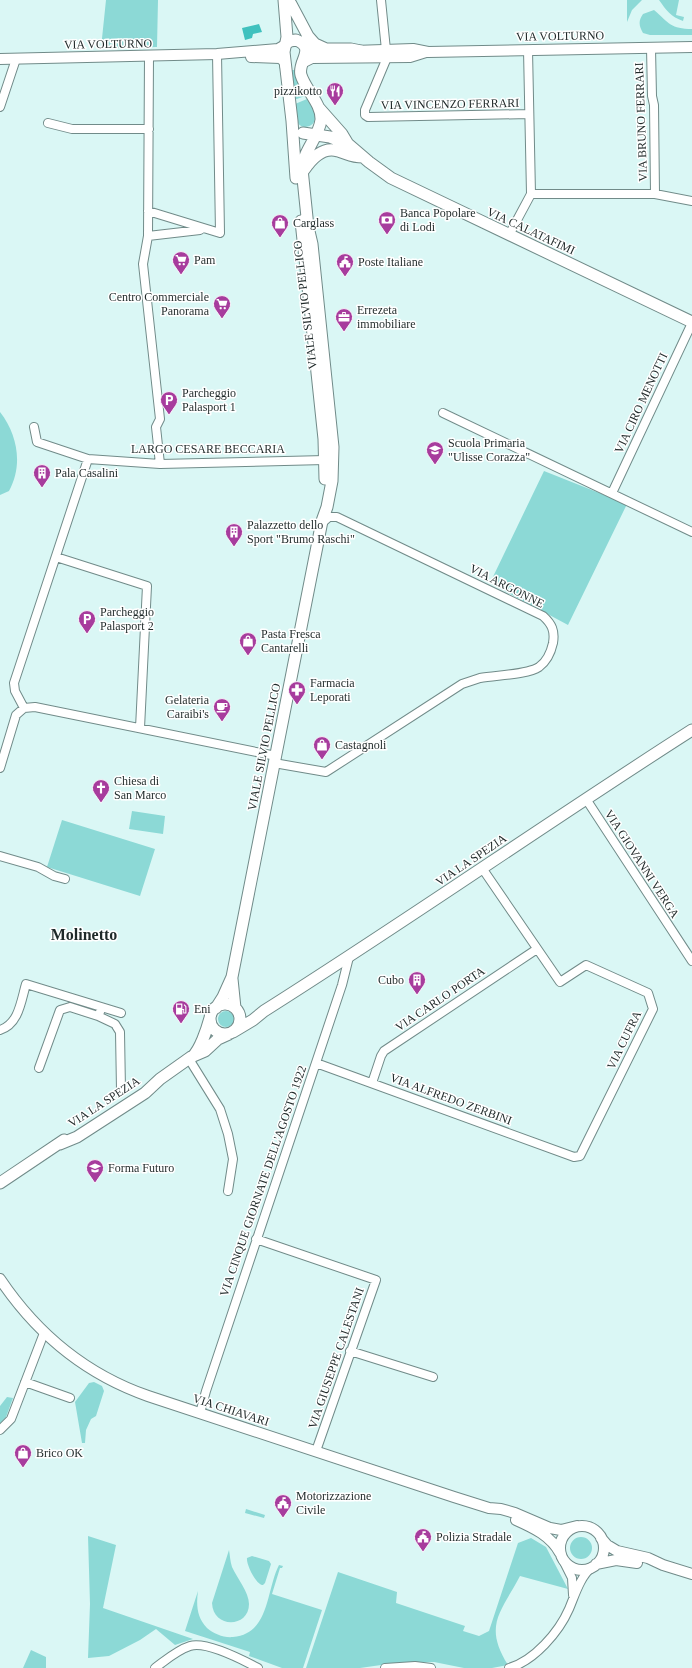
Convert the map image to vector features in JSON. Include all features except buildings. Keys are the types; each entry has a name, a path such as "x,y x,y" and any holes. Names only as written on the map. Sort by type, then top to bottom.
{"main road":[{"path":"288,1 296,27 304,45"},
{"path":"288,1 308,36 315,44 326,49 351,49 361,51"},
{"name":"VIALE SILVIO PELLICO","path":"288,1 287,37 284,52 325,460 321,524"},
{"path":"285,45 292,40 298,41 304,45"},
{"name":"VIA CALATAFIMI","path":"304,45 306,54 300,69 301,75 317,106 320,116 320,124"},
{"name":"VIA CALATAFIMI","path":"317,106 342,134 348,144 363,157 398,181 692,322"},
{"path":"292,121 297,130 303,133 313,131 320,124"},
{"name":"VIALE SILVIO PELLICO","path":"216,1008 232,977 321,524 328,502 333,473 332,433 313,251 308,227 303,176 303,163 320,124"},
{"name":"VIA CALATAFIMI","path":"303,133 330,137 348,144"},
{"name":"VIA CALATAFIMI","path":"303,176 306,167 317,155 322,152 333,150 352,157 363,157"},
{"name":"VIA LA SPEZIA","path":"0,1184 60,1144 74,1131 114,1104 142,1086 160,1079 190,1058 205,1051 218,1040 252,1022 264,1010 349,957 692,730"},
{"name":"VIALE SILVIO PELLICO","path":"232,977 236,1009"},
{"name":"VIA LA SPEZIA","path":"190,1058 196,1052 210,1018 216,1008 224,1004 248,1013 264,1010"},
{"path":"210,1018 214,1030 221,1034 231,1033 240,1022 236,1009"}],"street":[{"path":"381,0 388,53"},
{"name":"VIA VOLTURNO","path":"0,59 217,54 278,49 285,45"},
{"name":"VIA VOLTURNO","path":"304,45 311,50 320,52 361,51 388,53"},
{"name":"VIA VOLTURNO","path":"302,63 312,58 388,53 413,49 428,52 692,47"},
{"name":"VIA BRUNO FERRARI","path":"651,48 652,96 655,121 655,194"},
{"path":"509,235 531,194 528,50"},
{"name":"VIA VINCENZO FERRARI","path":"388,53 364,111 365,115 368,117 529,114"},
{"path":"148,211 220,233 217,54"},
{"name":"VIA VOLTURNO","path":"217,54 227,56 277,58 284,61 286,68"},
{"path":"148,56 148,236 143,264 160,419 156,428 160,464"},
{"path":"0,107 16,59"},
{"path":"48,123 72,129 149,129"},
{"path":"531,194 655,194 692,201"},
{"path":"148,236 204,229"},
{"name":"VIA CIRO MENOTTI","path":"612,493 692,322"},
{"path":"443,413 692,532"},
{"name":"LARGO CESARE BECCARIA","path":"34,428 37,442 88,459 160,464 325,460"},
{"path":"0,768 16,715 24,708 15,691 14,683 88,459"},
{"path":"328,502 330,510 337,517"},
{"path":"321,524 328,518 337,517"},
{"name":"VIA ARGONNE","path":"24,708 35,707 140,728 326,772 462,684 479,679 530,671 539,667 547,658 554,638 553,628 550,622 543,616 337,517"},
{"path":"56,557 147,586 140,728"},
{"name":"VIA GIOVANNI VERGA","path":"586,799 692,961"},
{"path":"0,856 38,867 54,876 65,879"},
{"name":"VIA CUFRA","path":"482,868 560,982 586,965 648,994 653,1009 584,1148 578,1157"},
{"name":"VIA CARLO PORTA","path":"372,1083 384,1051 537,948"},
{"name":"VIA CINQUE GIORNATE DELL'AGOSTO 1922","path":"200,1414 206,1391 256,1239 342,986 349,957"},
{"path":"0,1030 7,1028 13,1022 26,984 121,1013"},
{"path":"70,1007 73,998"},
{"path":"39,1068 58,1012 62,1008 70,1007 98,1016 115,1024 120,1032 121,1090"},
{"path":"98,1016 102,1007"},
{"path":"190,1058 220,1109 228,1134 233,1159 228,1191"},
{"name":"VIA ALFREDO ZERBINI","path":"316,1063 578,1157"},
{"name":"VIA GIUSEPPE CALESTANI","path":"256,1239 376,1280 316,1451"},
{"name":"VIA CHIAVARI","path":"0,1279 20,1307 44,1333 76,1360 104,1377 141,1394 489,1508 546,1536 553,1542 562,1558"},
{"path":"0,1430 11,1419 44,1333"},
{"path":"350,1351 432,1377"},
{"path":"25,1382 70,1398"},
{"name":"VIA CHIAVARI","path":"489,1508 501,1509 515,1513 554,1529 565,1529 577,1526"},
{"path":"573,1600 573,1581 562,1558 560,1547 562,1538 568,1530 577,1526 591,1528 607,1544 617,1551 648,1558 663,1565 692,1574"},
{"path":"509,1668 518,1666 537,1651 552,1636 566,1614 583,1577 594,1566 603,1552 601,1538"},
{"path":"562,1558 570,1566 579,1570 608,1561 620,1560 649,1565 663,1565"},
{"path":"155,1668 178,1651 191,1646 208,1646 258,1668"},
{"path":"384,1668 415,1666 431,1668"}],"shaded area":[{"path":"106,0 158,0 157,47 101,48"},
{"path":"627,0 642,0 632,10 627,22"},
{"path":"659,0 679,0 676,15 684,17 683,21 669,13"},
{"path":"654,10 667,22 679,28 692,29 692,35 650,35 643,33 640,19 643,14"},
{"path":"259,24 262,32 253,34 252,38 245,40 242,28"},
{"path":"292,70 295,70 305,96 294,100"},
{"path":"307,99 314,111 315,119 310,126 305,127 300,125 297,121 295,104"},
{"path":"0,412 11,431 17,461 16,471 9,491 0,495"},
{"path":"544,471 627,504 568,625 490,583"},
{"path":"132,811 165,816 163,834 129,829"},
{"path":"62,820 155,849 140,896 47,867"},
{"path":"226,1011 232,1013 234,1019 232,1025 226,1027 220,1025 218,1019 220,1013"},
{"path":"94,1382 102,1386 104,1391 96,1416 91,1419 86,1430 85,1443 82,1443 75,1402 89,1383"},
{"path":"7,1397 13,1398 6,1417 0,1424 0,1406"},
{"path":"246,1509 265,1515 264,1518 245,1513"},
{"path":"88,1536 116,1545 103,1608 193,1639 175,1645 156,1629 140,1640 109,1656 88,1658 90,1604"},
{"path":"581,1537 589,1540 592,1548 589,1556 581,1559 573,1556 570,1548 573,1540"},
{"path":"531,1538 546,1547 568,1589 520,1576 501,1609 496,1629 497,1639 501,1651 508,1665 492,1668 464,1668 434,1662 395,1663 360,1668 306,1668 338,1572 397,1592 396,1603 465,1626 463,1631 479,1636 489,1631 518,1543"},
{"path":"229,1550 232,1567 245,1590 249,1604 247,1612 243,1618 238,1621 231,1622 218,1618 212,1603"},
{"path":"252,1556 269,1561 271,1564 263,1585 257,1582 248,1565 247,1558"},
{"path":"279,1565 283,1566 280,1568 272,1594 322,1610 303,1668 282,1668 249,1656 250,1652 185,1631 198,1591 197,1606 199,1616 207,1628 216,1634 233,1637 245,1634 254,1628 265,1609"},
{"path":"31,1650 46,1657 46,1668 23,1668"}],"place":[{"name":"pizzikotto","path":"335,106"},
{"name":"Banca Popolare di Lodi","path":"387,235"},
{"name":"Carglass","path":"280,238"},
{"name":"Pam","path":"181,275"},
{"name":"Poste Italiane","path":"345,277"},
{"name":"Centro Commerciale Panorama","path":"222,319"},
{"name":"Errezeta immobiliare","path":"344,332"},
{"name":"Parcheggio Palasport 1","path":"169,415"},
{"name":"Scuola Primaria \"Ulisse Corazza\"","path":"435,465"},
{"name":"Pala Casalini","path":"42,488"},
{"name":"Palazzetto dello Sport \"Brumo Raschi\"","path":"234,547"},
{"name":"Parcheggio Palasport 2","path":"87,634"},
{"name":"Pasta Fresca Cantarelli","path":"248,656"},
{"name":"Farmacia Leporati","path":"297,705"},
{"name":"Gelateria Caraibi's","path":"222,722"},
{"name":"Castagnoli","path":"322,760"},
{"name":"Chiesa di San Marco","path":"101,803"},
{"name":"Cubo","path":"417,995"},
{"name":"Eni","path":"181,1024"},
{"name":"Forma Futuro","path":"95,1183"},
{"name":"Brico OK","path":"23,1468"},
{"name":"Motorizzazione Civile","path":"283,1518"},
{"name":"Polizia Stradale","path":"423,1552"}],"district":[{"name":"Molinetto","path":"84,934"}]}
